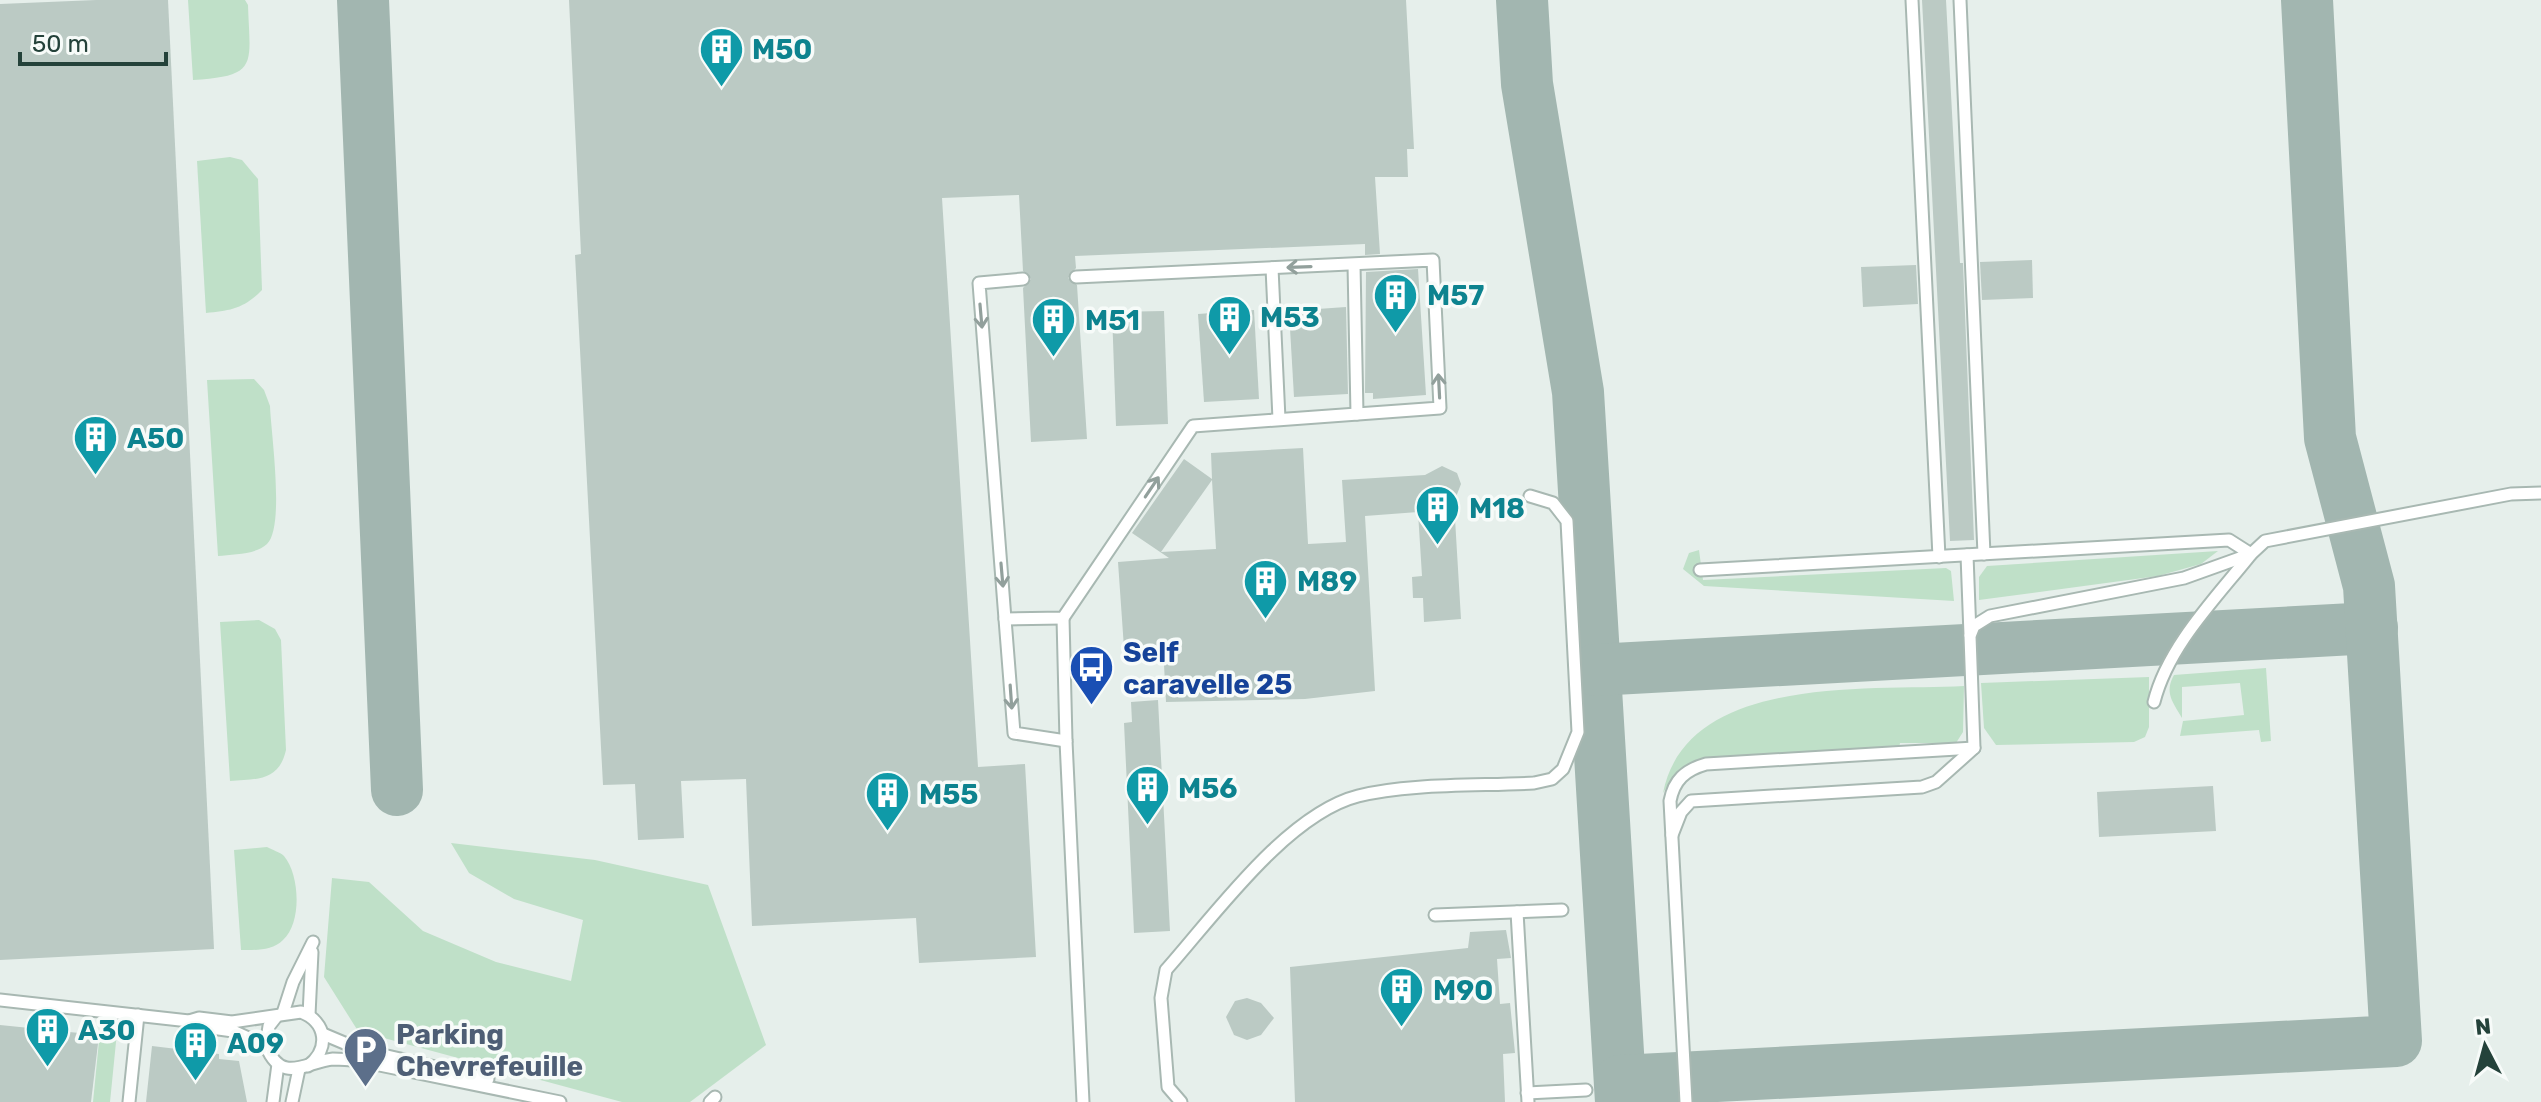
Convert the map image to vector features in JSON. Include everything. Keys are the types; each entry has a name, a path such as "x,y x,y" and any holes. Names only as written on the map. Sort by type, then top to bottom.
{"lane":[{"path":"1912,0 1939,557"},
{"path":"1960,0 1984,554"},
{"path":"1076,277 1433,260 1440,408 1193,426 1063,618 1083,1102"},
{"path":"1354,265 1357,414"},
{"path":"1272,268 1279,419"},
{"path":"1023,279 979,283 1014,733 1066,741"},
{"path":"2154,702 2159,683 2176,652 2251,554 2265,541 2283,535 2511,494 2541,493"},
{"path":"1181,1102 1168,1087 1161,998 1166,970 1286,837 1316,813 1359,796 1534,783 1552,779 1563,769 1578,732 1567,521 1553,503 1530,496"},
{"path":"1700,570 2229,540 2251,554"},
{"path":"1970,636 1974,626 1990,616 2184,578 2251,554"},
{"path":"1967,555 1974,748"},
{"path":"1005,619 1063,618"},
{"path":"1686,1102 1672,835 1673,785 1694,767 1974,748"},
{"path":"1672,835 1681,812 1691,801 1922,787 1936,782 1974,748"},
{"path":"1435,915 1562,910"},
{"path":"1517,912 1528,1098 1586,1090"},
{"path":"266,1046 269,1026 280,1015 313,942 309,1015 323,1034 361,1050 499,1082 560,1102"},
{"path":"0,1000 189,1021 199,1018 232,1022 280,1015 309,1015"},
{"path":"129,1102 138,1015"},
{"path":"189,1021 197,1026 233,1031 266,1046 278,1064 273,1102"},
{"path":"292,1102 304,1067 321,1053 323,1034"},
{"path":"278,1064 304,1067 333,1059 360,1061 546,1098"}],"green space":[{"path":"188,0 245,0 250,41 246,64 240,70 230,75 193,80"},
{"path":"230,157 242,160 258,179 262,290 237,308 206,313 197,161"},
{"path":"254,379 264,390 270,406 276,500 272,534 267,544 256,550 218,556 207,380"},
{"path":"1699,550 1703,580 1946,568 1951,571 1954,601 1704,586 1683,569 1689,553"},
{"path":"2218,551 2201,564 2158,576 1979,600 1979,577 1987,566"},
{"path":"259,620 275,629 281,640 286,750 273,773 230,781 220,622"},
{"path":"2266,668 2271,741 2261,742 2259,730 2180,736 2183,721 2244,715 2240,683 2182,687 2182,718 2170,692 2174,675"},
{"path":"2149,677 2149,727 2145,737 2134,742 1996,745 1984,728 1981,683"},
{"path":"1964,686 1963,732 1956,743 1900,743 1899,748 1698,759 1674,775 1663,793 1679,754 1707,726 1744,708 1787,696 1834,690"},
{"path":"451,843 595,860 708,885 766,1045 690,1102 622,1102 358,1031 324,977 332,878 369,882 423,931 496,962 571,981 583,920 514,899 469,873"},
{"path":"267,847 284,856 289,864 296,886 296,911 283,940 263,949 241,950 234,850"},
{"path":"100,1031 117,1032 110,1102 93,1102"}],"building":[{"name":"A50","path":"168,0 214,949 0,960 0,4"},
{"path":"569,0 1406,0 1414,149 1407,149 1408,177 1375,177 1380,254 1365,255 1365,244 1075,256 1076,268 1068,278 1077,285 1087,439 1031,442 1023,288 1031,279 1023,271 1019,195 942,198 978,767 1025,764 1036,957 919,963 916,918 752,926 746,779 681,781 684,838 638,840 635,784 603,785 575,255 581,254"},
{"path":"1922,0 1946,0 1960,263 1963,263 1974,540 1950,541"},
{"path":"2032,260 2033,298 1982,300 1980,262"},
{"path":"1916,265 1918,304 1863,307 1861,267"},
{"name":"M57","path":"1418,269 1426,395 1373,399 1373,393 1365,393 1366,272"},
{"path":"1346,307 1348,394 1294,397 1289,311"},
{"name":"M53","path":"1254,310 1259,399 1204,402 1198,314"},
{"path":"1164,311 1168,424 1116,426 1112,312"},
{"name":"M89","path":"1303,448 1308,544 1346,542 1342,480 1425,475 1442,466 1457,473 1461,484 1454,502 1461,619 1424,622 1423,598 1413,598 1412,577 1422,576 1418,512 1365,516 1375,691 1305,699 1166,702 1163,646 1124,648 1118,562 1169,558 1132,533 1184,459 1212,479 1211,453","holes":["1212,480 1216,549 1161,552"]},
{"name":"M56","path":"1158,700 1170,931 1134,933 1124,723 1132,722 1131,702"},
{"path":"2213,786 2216,831 2099,837 2097,792"},
{"name":"M90","path":"1506,930 1511,958 1497,959 1500,1004 1510,1003 1515,1053 1503,1054 1505,1102 1295,1102 1290,967 1468,948 1470,932"},
{"path":"1247,998 1261,1003 1274,1018 1261,1035 1247,1040 1234,1035 1226,1017 1235,1001"},
{"name":"A30","path":"0,1025 99,1035 91,1102 0,1102"},
{"name":"A09","path":"152,1046 219,1054 219,1059 239,1061 247,1102 146,1102"}],"taxiway":[{"path":"363,0 397,790"},
{"path":"1522,0 1527,84 1578,392 1621,1102"},
{"path":"1620,1081 2396,1041 2369,586 2330,438 2307,0"},
{"path":"1595,670 2372,628"}],"place":[{"name":"M50","path":"721,88"},
{"name":"M57","path":"1396,334"},
{"name":"M53","path":"1229,356"},
{"name":"M51","path":"1054,359"},
{"name":"A50","path":"96,477"},
{"name":"M18","path":"1438,547"},
{"name":"M89","path":"1266,620"},
{"name":"Self caravelle 25","path":"1092,707"},
{"name":"M56","path":"1147,827"},
{"name":"M55","path":"888,833"},
{"name":"M90","path":"1402,1029"},
{"name":"A30","path":"47,1069"},
{"name":"A09","path":"196,1082"},
{"name":"Parking Chevrefeuille","path":"365,1089"}]}
